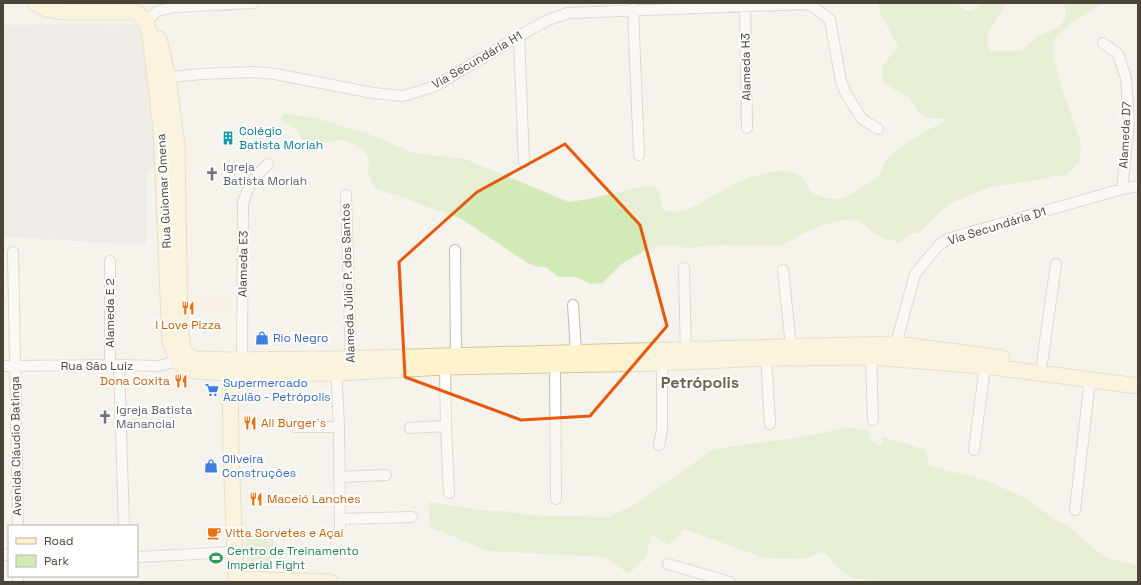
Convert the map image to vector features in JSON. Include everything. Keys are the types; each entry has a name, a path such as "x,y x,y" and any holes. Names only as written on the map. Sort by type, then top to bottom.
{"street":[{"path":"35,3 46,9 65,12 158,11 175,7 253,3"},
{"name":"Via Secundária H1","path":"162,78 201,74 254,72 275,74 373,93 403,96 433,87 548,20 568,13 797,3 814,7 830,20 840,81 846,94 862,119 878,130"},
{"name":"Alameda H3","path":"745,6 747,128"},
{"name":"Rua Guiomar Omena","path":"141,10 150,35 162,78 161,128 170,343 182,357"},
{"path":"633,10 639,155"},
{"path":"519,36 524,162"},
{"name":"Alameda D7","path":"1103,43 1118,54 1126,78 1129,122 1122,189"},
{"name":"Alameda E3","path":"236,366 243,203 248,188 256,175 268,164"},
{"name":"Via Secundária D1","path":"896,344 915,274 939,245 950,238 1122,189 1138,186"},
{"name":"Alameda Júlio P. dos Santos","path":"346,195 344,365 339,427 340,524 412,516"},
{"path":"455,250 456,355"},
{"name":"Avenida Cláudio Batinga","path":"13,252 18,525"},
{"name":"Alameda E 2","path":"110,261 114,365 124,525"},
{"path":"1042,363 1056,264"},
{"path":"684,268 686,355"},
{"path":"783,270 791,346"},
{"path":"574,305 576,351"},
{"path":"182,357 184,367 195,371 236,366 344,365 445,368 555,365 791,346 896,344 1138,376"},
{"path":"344,365 456,355 576,351 662,356"},
{"path":"686,355 766,358 871,357 985,366 1138,386"},
{"path":"659,444 662,430 662,356"},
{"name":"Rua São Luiz","path":"3,366 158,366 182,357"},
{"path":"871,357 873,420"},
{"path":"766,358 770,424"},
{"path":"555,365 556,499"},
{"path":"236,366 231,453 236,581 330,582"},
{"path":"974,450 985,366"},
{"path":"445,368 446,426 450,493"},
{"path":"1075,510 1090,379"},
{"path":"410,428 446,426"},
{"path":"295,427 339,427"},
{"path":"339,477 386,475"},
{"path":"138,557 235,552"},
{"path":"668,564 730,582"}],"highlighted area":[{"path":"565,144 640,225 667,326 590,416 521,420 405,377 399,262 477,192"}],"shaded area":[{"path":"139,24 149,83 147,91 148,101 154,112 155,159 153,167 146,174 146,245 3,237 3,25"},
{"path":"230,294 231,310 186,311 185,296"}],"green space":[{"path":"878,3 955,3 965,10 972,10 983,3 1006,3 989,32 987,38 988,44 991,51 1019,51 1024,49 1037,36 1060,27 1066,16 1064,3 1104,3 1069,25 1053,40 1054,58 1062,89 1080,139 1081,151 1079,162 1067,175 990,187 949,204 919,233 908,234 901,242 897,243 892,239 888,241 869,230 866,225 856,219 844,220 826,224 810,230 781,245 775,246 717,245 688,248 664,245 646,250 623,263 602,283 591,284 576,277 558,277 546,267 529,264 460,218 416,203 406,198 375,189 368,173 369,161 367,156 364,151 356,145 340,139 319,145 313,145 302,140 298,131 281,120 283,113 316,118 368,134 414,153 465,159 569,202 646,186 656,188 660,194 664,210 672,212 681,211 701,203 740,181 761,174 778,171 787,171 799,175 808,188 816,195 831,199 839,199 846,197 878,176 886,160 907,142 947,119 927,118 918,111 909,97 893,89 884,82 881,72 883,65 898,46 881,15"},
{"path":"847,427 871,432 869,439 881,446 883,437 926,450 929,466 985,480 1023,497 1060,523 1067,525 1093,548 1108,558 1138,566 1138,582 864,581 844,573 825,552 818,553 804,559 764,558 684,529 669,545 651,534 646,557 629,574 605,557 488,551 430,527 429,502 487,511 506,511 526,515 608,517 634,505 714,449 808,436"},
{"path":"246,538 274,538 274,566 247,564"}],"place":[{"name":"Colégio Batista Moriah","path":"228,138"},
{"name":"Igreja Batista Moriah","path":"212,174"},
{"name":"I Love Pizza","path":"188,308"},
{"name":"Rio Negro","path":"262,338"},
{"name":"Dona Coxita","path":"181,381"},
{"name":"Supermercado Azulão - Petrópolis","path":"212,390"},
{"name":"Igreja Batista Manancial","path":"105,417"},
{"name":"All Burger´s","path":"250,423"},
{"name":"Oliveira Construções","path":"211,466"},
{"name":"Maceió Lanches","path":"256,499"},
{"name":"Vitta Sorvetes e Açaí","path":"214,533"},
{"name":"Centro de Treinamento Imperial Fight","path":"216,558"}],"district":[{"name":"Petrópolis","path":"700,382"}]}
